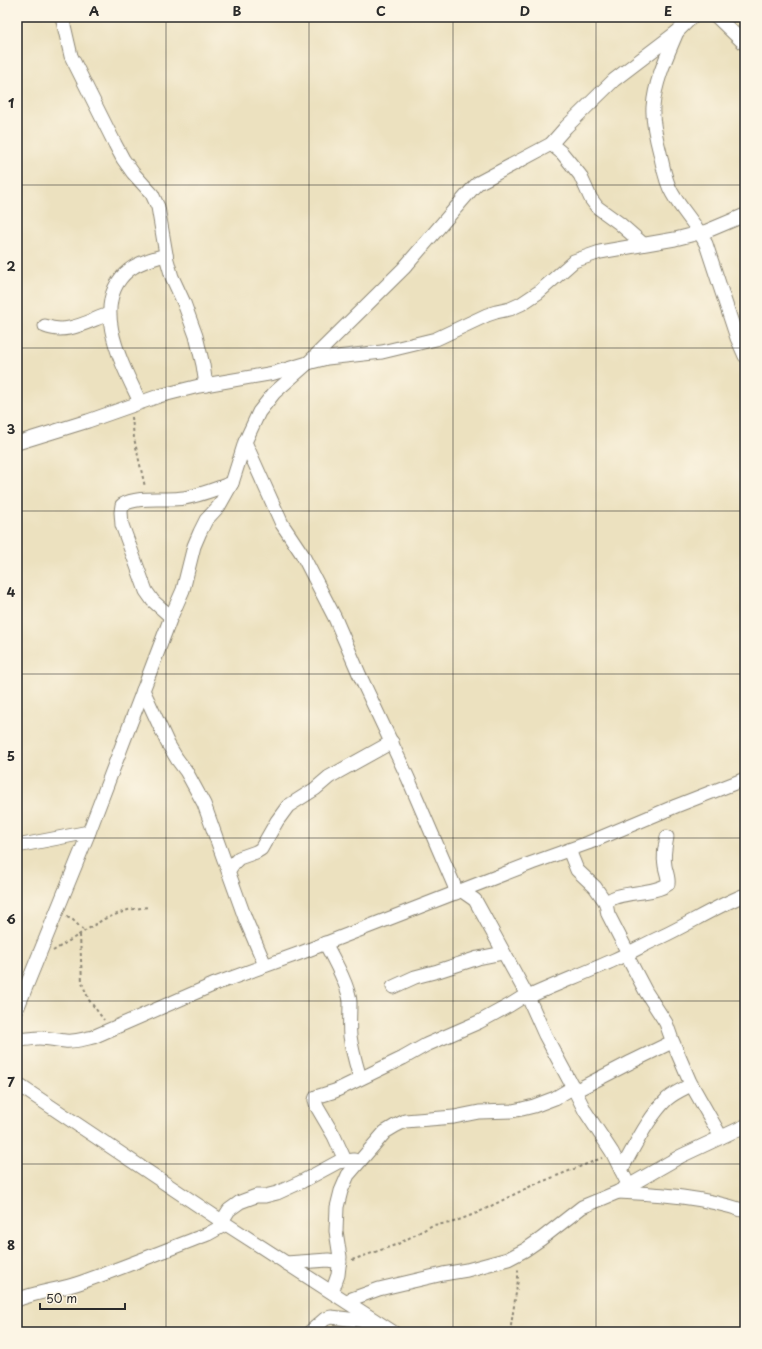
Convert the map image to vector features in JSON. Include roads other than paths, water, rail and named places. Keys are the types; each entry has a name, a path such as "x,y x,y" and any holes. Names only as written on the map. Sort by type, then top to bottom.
{"street":[{"path":"62,17 71,56 115,144 126,163 156,200 160,215 166,255 172,277 184,303 196,336 206,385"},
{"path":"681,17 656,90 653,109 655,134 664,172 672,194 700,233 706,244 737,338 745,356"},
{"path":"17,1009 89,832 171,617 183,590 194,546 206,520 219,506 232,483 245,442 259,412 274,393 308,363 404,268 478,183 552,144 566,127 614,80 676,32 692,17"},
{"path":"717,17 745,44"},
{"path":"552,144 562,153 580,175 591,199 597,207 619,223 643,244"},
{"path":"17,443 88,422 135,404 206,385 274,374 327,358 382,352 436,339 487,315 510,309 521,304 543,288 574,261 600,252 675,239 700,233 745,215"},
{"path":"135,404 126,371 115,341 110,314 110,301 123,275 130,269 142,262 166,255"},
{"path":"45,326 51,329 66,329 110,314"},
{"path":"245,442 282,524 302,554 327,600 360,676 392,742 454,885 459,892 475,900 527,996 545,1035 575,1089 585,1111 612,1152 621,1170 624,1189"},
{"path":"171,617 153,601 146,591 122,525 120,512 122,505 127,502 139,500 183,498 199,495 232,483"},
{"path":"143,690 168,744 186,771 204,804 245,918 265,965"},
{"path":"229,870 239,858 261,849 277,821 288,806 315,789 329,777 392,742"},
{"path":"17,1038 23,1040 37,1038 66,1041 81,1040 93,1037 215,984 568,850 745,778"},
{"path":"17,846 89,832"},
{"path":"606,903 612,898 622,895 653,891 663,888 668,884 664,858 667,837"},
{"path":"568,850 577,870 595,886 606,903 608,914 627,954 646,992 666,1023 672,1042 691,1085 721,1137"},
{"path":"345,1160 334,1136 317,1108 315,1098 335,1091 403,1058 426,1045 479,1022 527,996 627,954 644,944 662,937 719,906 745,894"},
{"path":"325,943 347,990 350,1002 350,1036 360,1078"},
{"path":"393,987 415,977 438,972 478,958 503,953"},
{"path":"332,1292 338,1275 340,1257 336,1231 337,1207 341,1191 348,1175 385,1132 405,1121 454,1117 479,1112 512,1111 522,1109 575,1089 672,1042"},
{"path":"17,1084 224,1223 393,1332"},
{"path":"621,1170 648,1124 668,1098 691,1085"},
{"path":"346,1301 379,1289 442,1274 467,1270 508,1259 541,1239 582,1207 624,1189 681,1156 745,1126"},
{"path":"17,1300 24,1296 55,1290 81,1282 208,1234 224,1223 229,1210 240,1202 256,1196 265,1196 277,1193 338,1162 345,1160 361,1160"},
{"path":"624,1189 681,1196 727,1205 745,1211"},
{"path":"286,1263 328,1260 339,1263"},
{"path":"310,1332 325,1319 331,1317 378,1322"}]}
